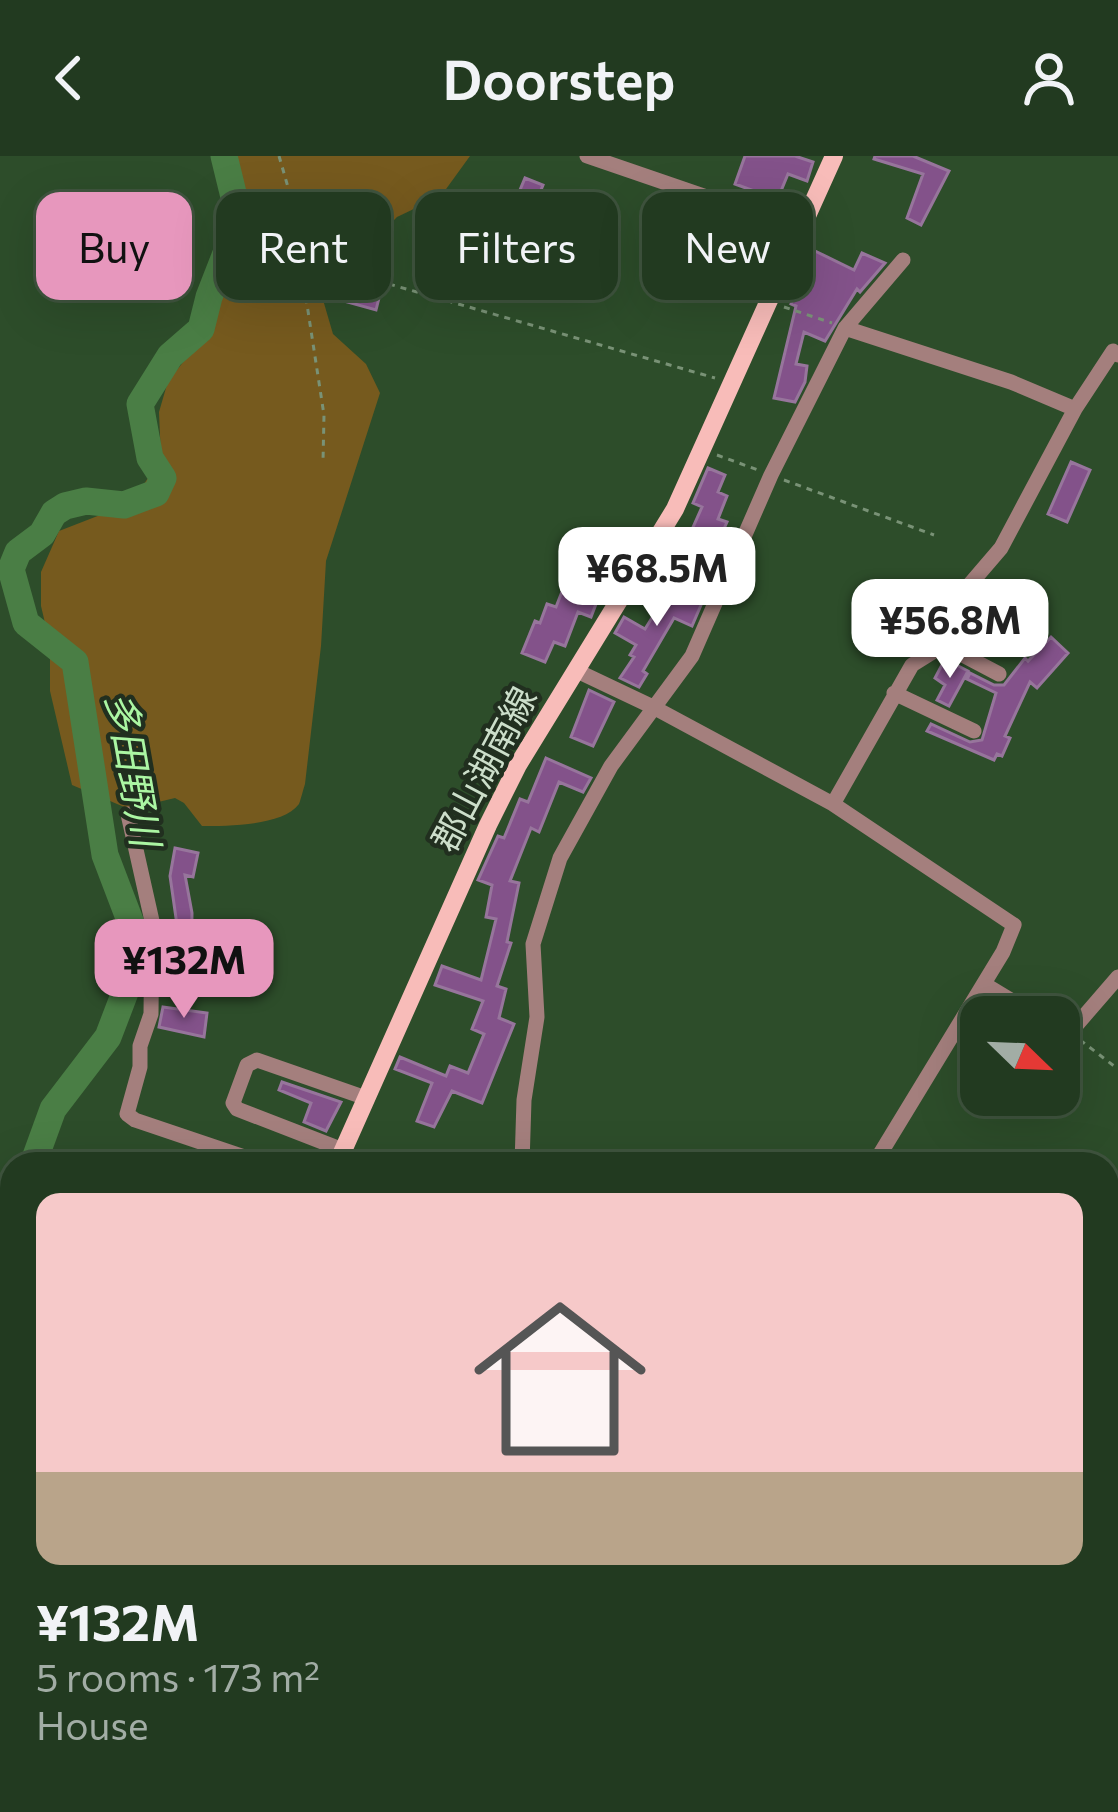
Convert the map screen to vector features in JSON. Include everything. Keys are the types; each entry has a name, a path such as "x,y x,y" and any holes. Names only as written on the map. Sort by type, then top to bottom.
{"main road":[{"name":"郡山湖南線","path":"813,206 834,156"},
{"name":"郡山湖南線","path":"342,1152 518,765 675,509 772,300"}],"street":[{"path":"587,156 692,192"},
{"path":"522,1152 524,1100 536,1045 531,962 537,924 560,857 584,809 692,656 771,475 845,328 903,260"},
{"path":"845,328 1011,382 1075,409"},
{"path":"1000,674 944,645 938,630 941,618 1001,548 1075,409 1113,351 1118,355"},
{"path":"833,804 912,664 944,645"},
{"path":"575,670 833,804 1014,925 985,984 881,1152"},
{"path":"894,693 974,731"},
{"path":"128,814 152,921 151,1014 127,1114 230,1152"},
{"path":"1080,1014 1118,977"},
{"path":"985,984 1005,996"},
{"path":"329,1152 235,1108 247,1065 257,1060 366,1098"}],"path":[{"path":"279,156 290,194 324,415 323,462"},
{"path":"391,285 734,383"},
{"path":"771,303 845,328"},
{"path":"704,451 934,535"},
{"path":"1080,1042 1118,1069"}],"shaded area":[{"path":"233,156 470,156 444,192 415,192 415,208 391,223 391,192 232,192"},
{"path":"216,300 323,300 333,334 366,364 380,393 326,561 305,784 299,804 291,811 254,823 202,826 175,798 129,809 72,785 50,691 41,572 59,531 131,503 161,459 159,412 168,381 188,356"}],"building":[{"path":"745,156 795,156 813,162 807,181 788,174 781,192 757,192 735,184"},
{"path":"875,156 913,156 949,171 921,225 907,218 923,174"},
{"path":"525,178 543,185 540,192 519,192"},
{"path":"813,250 854,270 862,253 885,263 860,292 857,289 825,341 804,332 796,364 807,366 805,382 795,402 774,398 796,306 793,300 813,300"},
{"path":"340,300 378,300 376,310"},
{"path":"1071,462 1090,470 1067,522 1048,514"},
{"path":"708,468 725,475 718,492 727,496 718,519 727,522 713,554 692,545 696,536 690,534 702,507 693,503"},
{"path":"600,532 622,540 610,573 588,565"},
{"path":"666,584 704,598 692,626 674,618 643,671 647,674 639,687 620,678 636,645 615,633 624,617 645,629"},
{"path":"563,589 596,604 591,617 578,612 565,646 554,642 545,662 522,653 535,621 540,623 547,604 556,607"},
{"path":"1051,637 1068,653 1037,688 1030,682 1005,736 1010,738 1002,756 997,754 994,760 927,731 931,724 970,742 982,740 996,693 967,679 970,673 1004,685 1025,658 1028,661"},
{"path":"945,659 968,671 949,706 937,700 945,685 935,678"},
{"path":"589,690 614,702 593,746 571,737"},
{"path":"546,758 591,778 583,792 559,782 539,832 531,828 510,881 519,883 507,942 511,943 497,986 506,989 499,1018 514,1024 482,1103 452,1091 434,1127 417,1121 432,1083 395,1069 400,1057 446,1076 450,1066 468,1073 484,1034 472,1029 483,1001 435,985 442,966 481,980 496,919 486,917 492,885 478,880 498,836 504,838 520,799 528,802"},
{"path":"175,848 198,853 193,877 185,875 192,913 191,981 174,982 172,932 178,932 170,876"},
{"path":"163,1007 207,1013 204,1037 159,1027"},
{"path":"282,1082 341,1102 326,1131 304,1122 311,1103 279,1090"}],"waterway":[{"name":"多田野川","path":"37,1152 53,1109 108,1037 137,961 137,939 105,855 75,662 26,623 11,569 18,552 42,534 54,513 65,506 86,501 124,505 156,493 163,478 150,458 140,404 170,356 201,329 230,243 234,197 224,156"}]}
